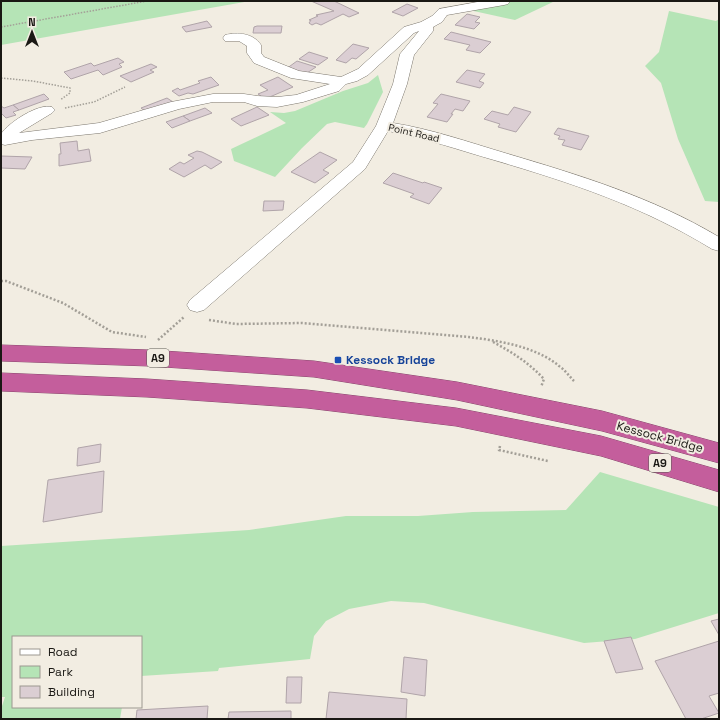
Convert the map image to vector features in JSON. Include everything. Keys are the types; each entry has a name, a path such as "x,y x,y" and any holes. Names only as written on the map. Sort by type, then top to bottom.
{"highway":[{"name":"Kessock Bridge","path":"1,353 148,358 314,369 457,391 602,421 719,453"},
{"name":"Kessock Bridge","path":"1,382 147,388 307,399 456,417 601,446 719,481"}],"street":[{"path":"230,38 235,37 249,40 254,45 254,53 258,60 275,67 296,75 341,81 352,78 363,72 409,30 426,25 437,19 443,12 504,1"},
{"name":"Point Road","path":"426,25 426,31 407,54 400,84 384,126 422,133 598,186 665,214 693,229 719,246"},
{"path":"3,140 32,135 100,128 176,105 207,98 244,98 257,101 277,102 298,99 334,88 341,81"},
{"path":"3,140 14,128 47,110"},
{"path":"198,304 358,165 384,126"}],"path":[{"path":"1,27 146,1"},
{"path":"1,78 33,81 70,88 68,95 47,110"},
{"path":"47,110 59,110 94,102 125,87"},
{"path":"1,281 62,303 112,332 158,339 198,304 209,320 236,324 302,323 469,336 510,344 535,352 557,364 574,381"},
{"path":"489,340 511,350 536,370 544,379 543,387"},
{"path":"499,450 548,461"}],"green space":[{"path":"1,1 250,1 1,45"},
{"path":"513,1 555,1 515,20 460,8"},
{"path":"669,11 716,21 719,19 719,202 705,201 678,139 661,83 645,66 659,52"},
{"path":"378,75 383,92 364,128 335,122 327,124 275,177 234,161 231,149 286,123 270,112 284,113 295,111 343,91 368,83"},
{"path":"600,472 719,507 719,613 635,639 584,643 424,603 391,601 349,609 326,621 314,636 310,659 219,668 218,671 142,676 142,636 12,636 12,708 122,708 120,719 1,719 1,709 5,697 1,697 1,546 249,530 346,516 418,516 473,512 566,510"}],"building":[{"path":"311,1 334,1 359,13 349,17 343,14 321,25 316,23 312,25 309,23 311,20 309,20 318,16 316,15 334,11"},
{"path":"407,4 418,8 403,16 392,12"},
{"path":"467,14 480,17 475,22 480,23 474,29 455,25"},
{"path":"207,21 212,27 186,32 182,27"},
{"path":"282,26 281,33 253,33 254,27"},
{"path":"451,32 491,42 480,53 466,50 470,45 444,39"},
{"path":"353,44 369,48 356,59 352,58 346,63 336,60"},
{"path":"309,52 328,58 318,65 299,59"},
{"path":"118,58 124,62 119,64 122,67 103,75 98,70 71,79 64,72 91,63 94,66"},
{"path":"297,61 316,67 304,75 286,69"},
{"path":"151,64 157,67 150,70 154,72 131,82 120,76"},
{"path":"467,70 485,74 479,81 484,83 480,88 456,82"},
{"path":"211,77 219,85 193,94 188,93 179,96 172,91 178,88 180,90 200,83 198,81"},
{"path":"278,77 293,87 265,99 258,94 268,90 260,85"},
{"path":"44,94 49,99 19,110 13,105"},
{"path":"441,94 470,101 463,111 455,109 447,122 427,117 438,104 433,103"},
{"path":"167,98 173,102 146,112 141,108"},
{"path":"13,105 19,110 13,112 16,115 6,118 1,113 1,106 4,108"},
{"path":"257,107 269,115 241,126 231,119"},
{"path":"514,107 531,112 516,132 498,127 500,124 484,119 492,111 508,115"},
{"path":"205,108 212,113 190,121 183,116"},
{"path":"183,116 190,121 172,128 166,122"},
{"path":"558,128 589,136 581,150 562,145 565,140 558,139 560,136 554,134"},
{"path":"77,141 78,151 89,149 91,161 59,166 59,154 61,154 60,143"},
{"path":"197,151 222,162 211,169 205,165 184,177 169,169 180,162 184,164 194,158 188,155"},
{"path":"320,152 337,160 323,170 329,173 315,183 291,172"},
{"path":"1,156 32,157 25,169 1,168"},
{"path":"393,173 442,188 429,204 410,197 414,194 383,183"},
{"path":"264,201 284,201 283,210 263,211"},
{"path":"101,444 100,462 77,466 78,448"},
{"path":"104,471 102,512 43,522 48,480"},
{"path":"719,619 719,635 711,621"},
{"path":"631,637 643,669 616,673 604,641"},
{"path":"719,641 719,693 709,696 719,713 701,719 686,719 655,661"},
{"path":"404,657 427,660 425,696 401,692"},
{"path":"287,677 302,677 301,703 286,703"},
{"path":"329,692 407,699 406,719 326,719"},
{"path":"208,706 207,719 136,719 137,710"},
{"path":"291,711 291,719 228,719 229,712"}],"place":[{"name":"Kessock Bridge","path":"338,360"}]}
